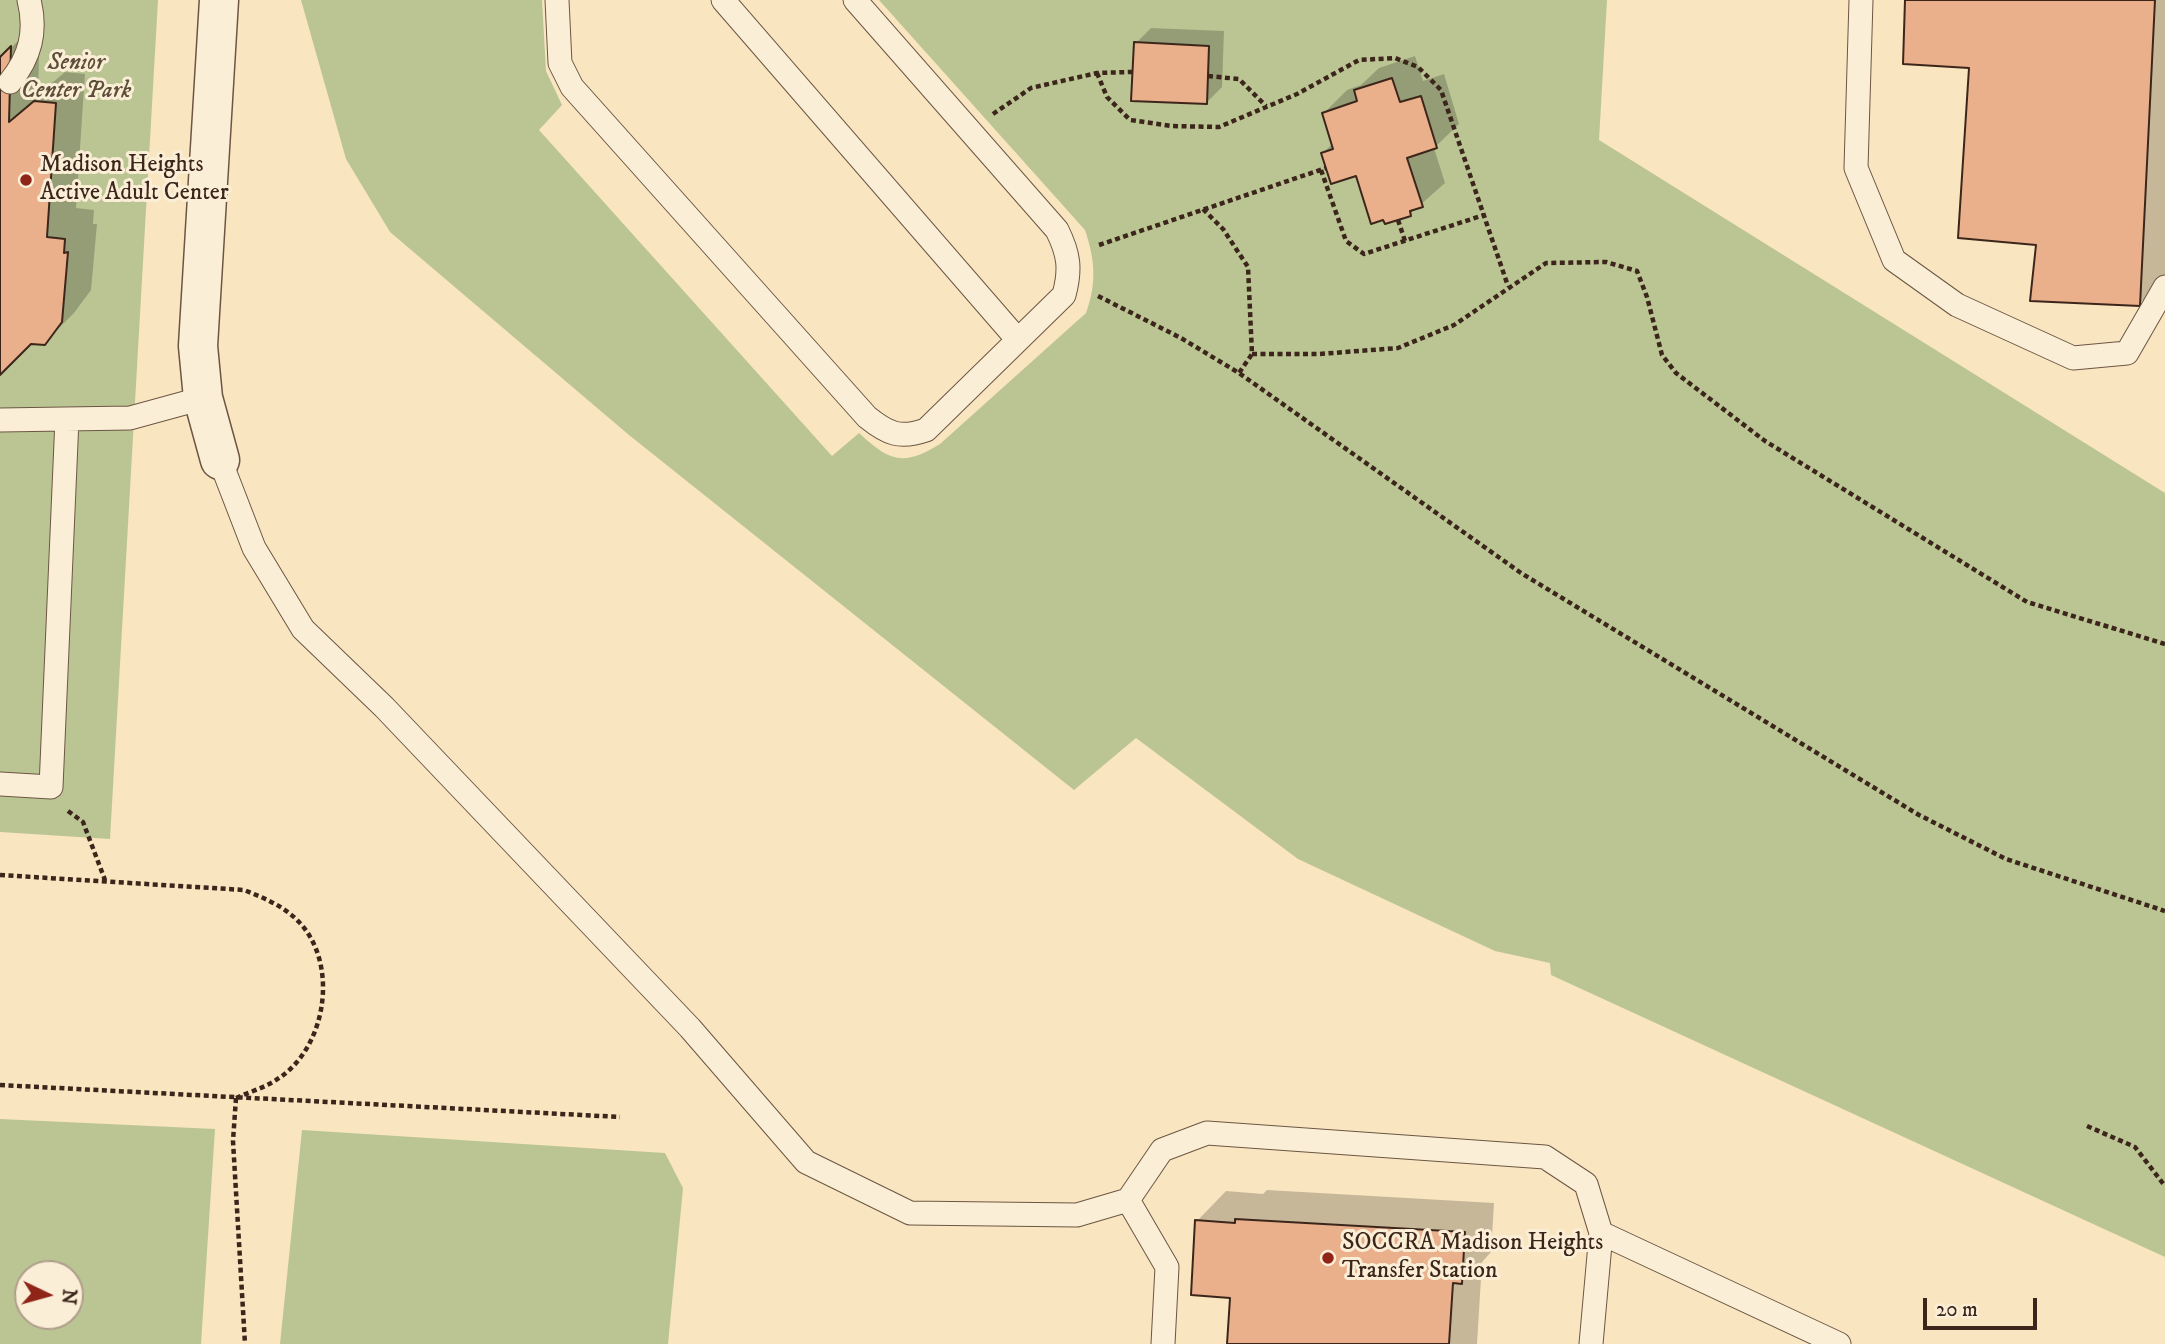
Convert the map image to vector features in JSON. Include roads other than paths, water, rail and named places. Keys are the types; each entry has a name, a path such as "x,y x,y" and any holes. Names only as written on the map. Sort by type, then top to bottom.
{"street":[{"path":"219,0 198,346 203,398 220,460"}],"lane":[{"path":"10,82 26,62 32,37 29,0"},
{"path":"557,0 561,63 572,87 867,417 889,434 908,436 926,430 1064,295 1069,274 1069,253 1057,230 855,0"},
{"path":"723,0 1018,340"},
{"path":"1861,0 1856,168 1894,260 1957,305 2073,358 2127,353 2165,286"},
{"path":"0,420 130,418 203,398"},
{"path":"0,784 51,787 67,419"},
{"path":"220,460 254,548 303,629 384,707 690,1028 806,1162 910,1213 1077,1215 1128,1200 1162,1150 1207,1133 1545,1157 1586,1184 1601,1233 1591,1344"},
{"path":"1128,1200 1167,1267 1163,1344"},
{"path":"1601,1233 1839,1344"}],"place":[{"name":"Madison Heights Active Adult Center","path":"26,180"},
{"name":"SOCCRA Madison Heights Transfer Station","path":"1328,1258"}],"park label":[{"name":"Senior Center Park","path":"76,78"}]}
